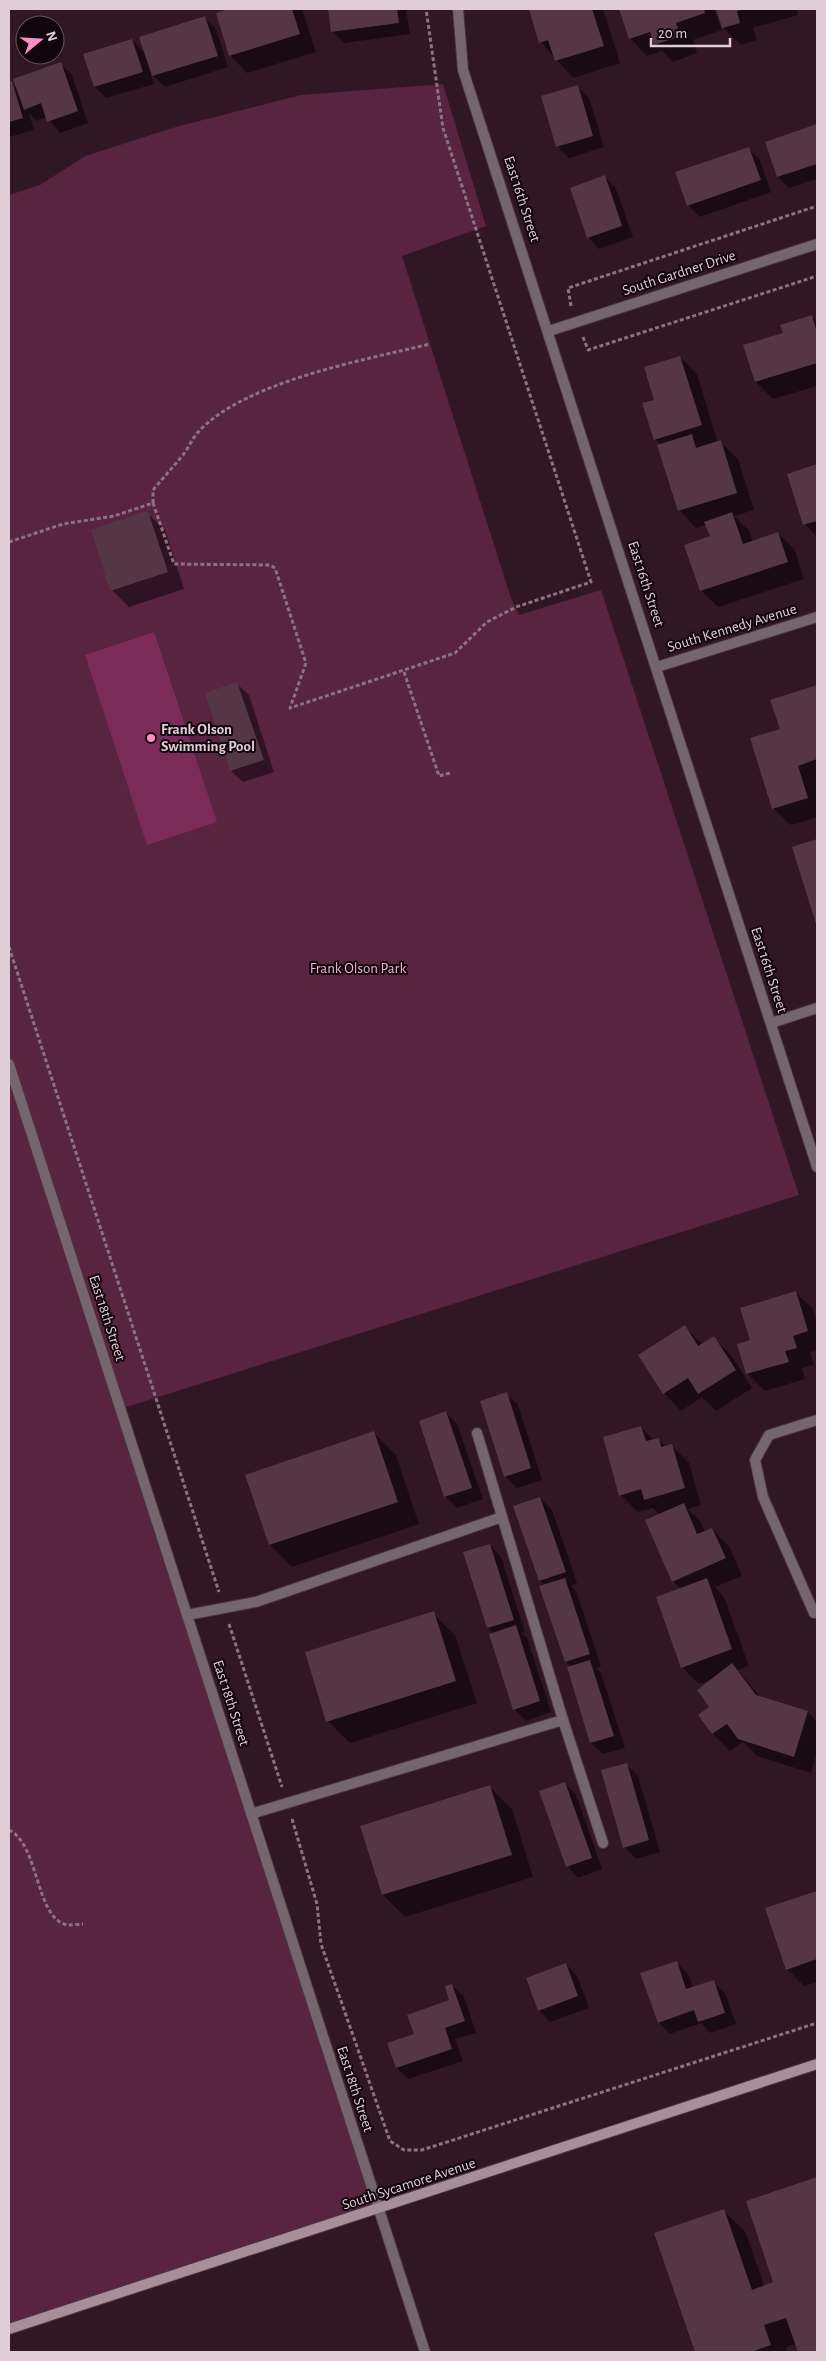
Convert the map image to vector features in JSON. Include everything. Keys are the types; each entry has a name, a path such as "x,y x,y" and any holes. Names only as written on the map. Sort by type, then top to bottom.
{"main road":[{"name":"South Sycamore Avenue","path":"9,2329 378,2210 817,2064"}],"street":[{"name":"East 16th Street","path":"458,9 464,70 817,1167"},
{"name":"South Gardner Drive","path":"549,331 817,244"},
{"name":"South Kennedy Avenue","path":"656,667 817,617"},
{"path":"771,1024 817,1008"},
{"name":"East 18th Street","path":"9,1064 425,2352"},
{"path":"814,1613 763,1497 755,1460 769,1435 817,1420"},
{"path":"477,1433 603,1843"},
{"path":"187,1615 256,1602 502,1517"},
{"path":"251,1814 564,1720"}],"path":[{"path":"426,9 434,78 443,128 591,582 516,607 487,622 455,653 404,672 290,708 306,663 275,568 270,564 174,564 153,503 153,490 183,455 199,431 226,410 272,387 357,362 430,344"},
{"path":"9,542 63,524 114,516 153,503"},
{"path":"404,672 439,776 450,773"},
{"path":"9,947 287,1803 316,1904 321,1944 390,2141 404,2150 422,2150 817,2023"},
{"path":"9,1830 15,1833 28,1851 49,1912 66,1925 83,1924"}],"green space":[{"name":"Frank Olson Park","path":"443,84 486,226 402,256 511,598 519,615 601,590 799,1195 120,1409 379,2210 9,2329 9,195 40,185 85,156 179,126 301,95"}],"shaded area":[{"name":"Frank Olson Swimming Pool","path":"154,632 217,822 147,845 85,655"}],"building":[{"path":"229,9 292,9 300,34 229,56 216,13"},
{"path":"328,9 397,9 399,23 331,32"},
{"path":"529,9 592,9 604,46 555,61 548,40 539,43"},
{"path":"619,9 704,9 705,13 676,23 681,36 654,45 650,32 629,39"},
{"path":"716,9 744,9 737,11 740,23 722,28"},
{"path":"205,16 218,56 152,76 139,37"},
{"path":"132,39 143,72 94,87 83,54"},
{"path":"53,65 62,65 78,111 47,122 41,103 24,110 13,79"},
{"path":"12,81 23,118 9,122 9,82"},
{"path":"578,85 593,136 556,147 541,96"},
{"path":"817,124 817,164 777,177 765,142"},
{"path":"749,147 761,180 687,206 675,172"},
{"path":"605,175 622,226 587,238 570,188"},
{"path":"812,315 817,333 817,363 755,382 743,345 783,333 780,325"},
{"path":"680,356 702,425 654,440 642,403 654,400 644,367"},
{"path":"692,434 696,448 721,440 737,493 678,511 657,445"},
{"path":"817,464 817,521 803,525 787,474"},
{"path":"148,511 168,572 110,591 91,530"},
{"path":"732,512 743,544 778,532 788,562 700,591 684,545 710,536 704,522"},
{"path":"237,682 264,760 230,771 205,693"},
{"path":"817,685 817,759 798,766 808,798 772,809 750,738 780,729 770,700"},
{"path":"817,839 817,927 792,847"},
{"path":"796,1291 808,1331 793,1336 797,1348 785,1351 789,1362 746,1374 737,1344 750,1340 740,1308"},
{"path":"685,1325 698,1346 714,1336 736,1370 698,1394 688,1378 663,1394 638,1355"},
{"path":"507,1392 531,1468 504,1477 480,1401"},
{"path":"446,1411 472,1488 444,1497 419,1421"},
{"path":"641,1426 646,1441 659,1438 661,1447 672,1444 685,1488 644,1500 641,1489 619,1496 603,1437"},
{"path":"374,1431 398,1502 269,1545 245,1475"},
{"path":"540,1497 566,1572 539,1581 513,1506"},
{"path":"684,1503 697,1534 712,1528 726,1558 672,1582 645,1520"},
{"path":"490,1544 514,1620 487,1628 463,1552"},
{"path":"565,1578 590,1654 565,1662 539,1586"},
{"path":"707,1578 732,1649 681,1668 656,1597"},
{"path":"434,1611 456,1681 326,1722 305,1652"},
{"path":"516,1625 540,1701 513,1710 489,1634"},
{"path":"590,1660 614,1736 590,1743 567,1667"},
{"path":"732,1663 756,1695 808,1711 794,1757 738,1739 727,1724 712,1734 698,1715 709,1707 697,1690"},
{"path":"627,1763 649,1840 623,1848 601,1770"},
{"path":"565,1782 592,1858 566,1867 539,1791"},
{"path":"490,1785 512,1855 382,1895 360,1826"},
{"path":"817,1891 817,1959 786,1970 765,1908"},
{"path":"677,1961 686,1989 714,1980 725,2013 698,2022 694,2010 658,2023 640,1973"},
{"path":"566,1963 578,1996 538,2011 526,1978"},
{"path":"452,1984 465,2021 445,2028 452,2049 396,2068 387,2043 414,2034 407,2015 449,2000 445,1986"},
{"path":"817,2177 817,2352 798,2352 786,2318 764,2325 771,2345 751,2352 695,2352 654,2233 724,2209 752,2290 773,2282 746,2201"}],"place":[{"name":"Frank Olson Swimming Pool","path":"151,738"}]}
